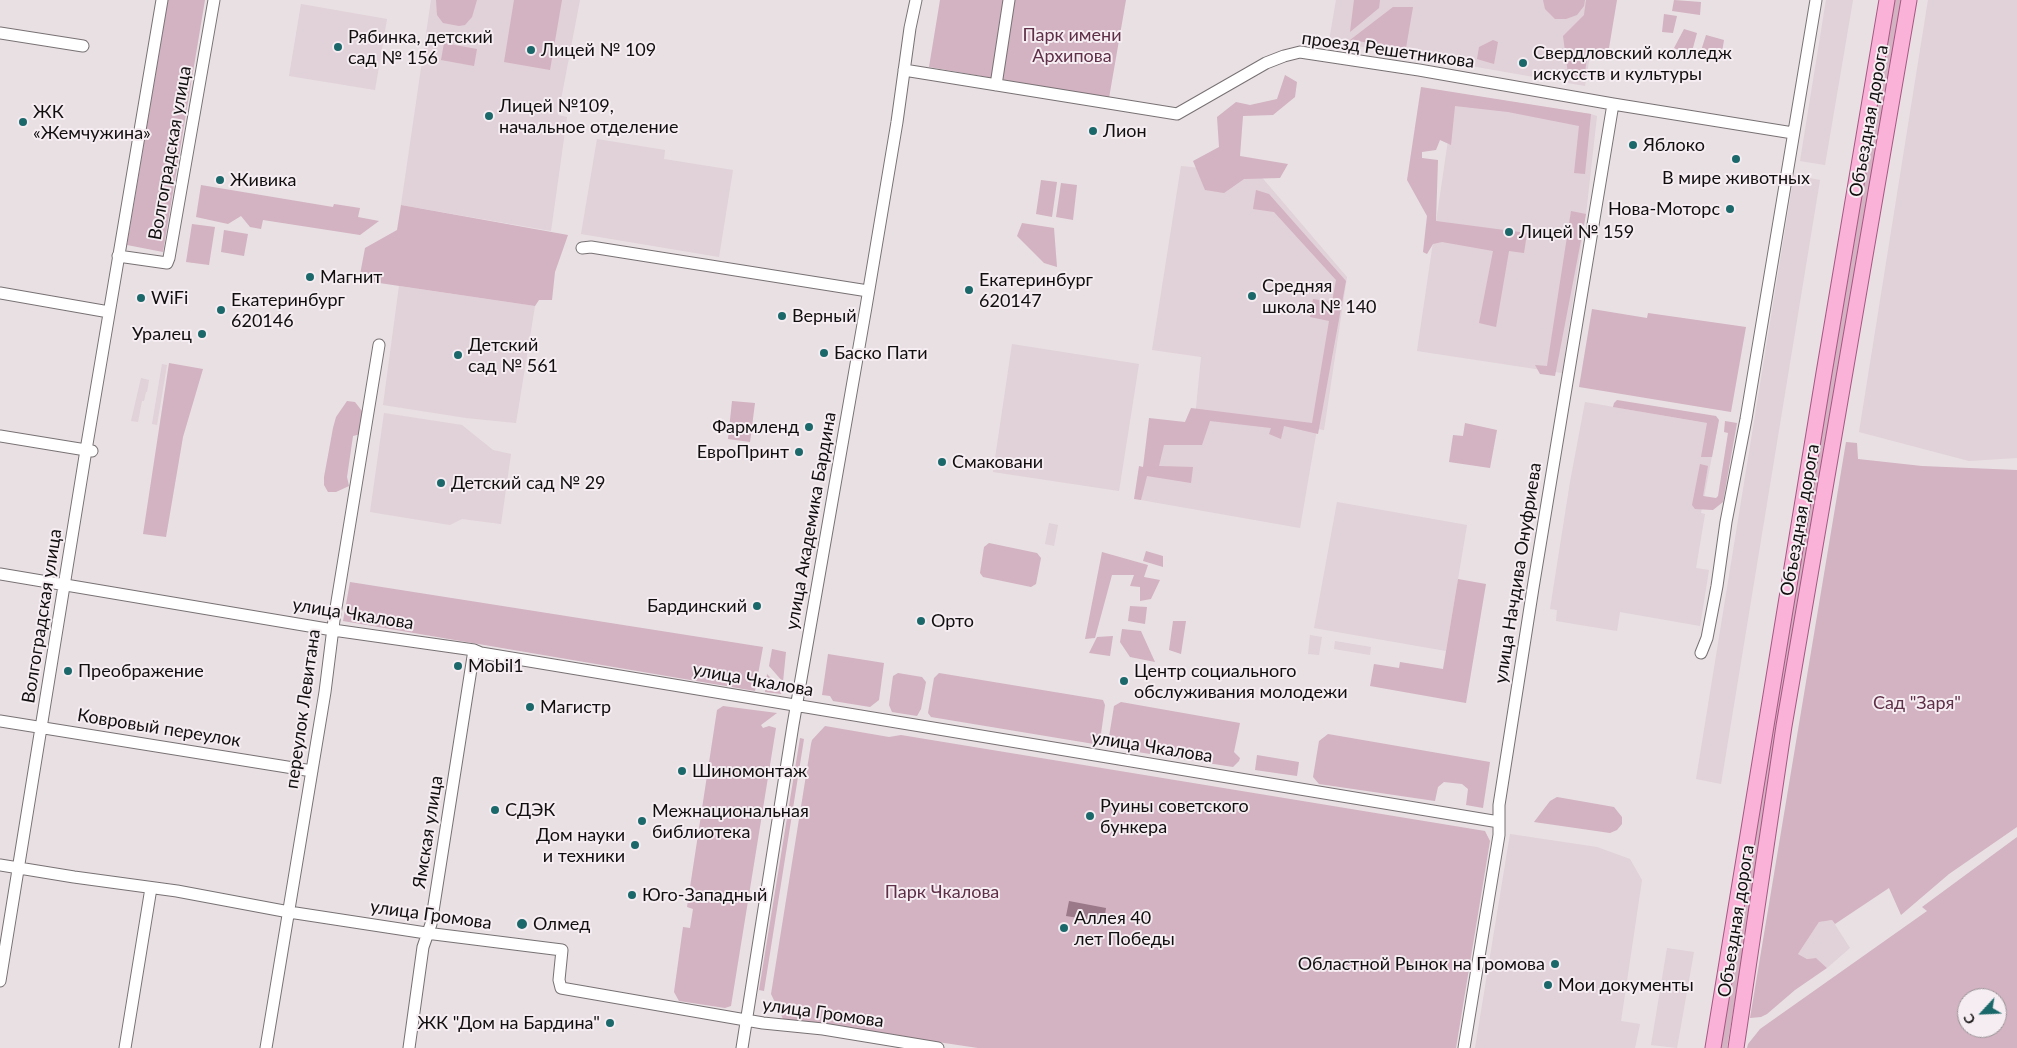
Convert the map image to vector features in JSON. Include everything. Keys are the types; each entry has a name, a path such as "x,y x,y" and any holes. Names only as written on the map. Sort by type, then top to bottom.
{"main road":[{"name":"Объездная дорога","path":"1713,1048 1822,382 1887,0"},
{"name":"Объездная дорога","path":"1736,1048 1786,716 1909,0"}],"street":[{"name":"Волгоградская улица","path":"0,981 65,584 89,450 118,256 162,0"},
{"name":"Волгоградская улица","path":"118,256 167,263 214,0"},
{"name":"улица Академика Бардина","path":"742,1048 797,705 897,122 910,28 916,0"},
{"path":"996,85 1009,0"},
{"path":"1701,653 1707,638 1717,586 1726,522 1746,419 1816,0"},
{"path":"0,33 83,46"},
{"name":"проезд Решетникова","path":"904,70 1177,114 1266,63 1300,52 1419,70 1793,133"},
{"name":"улица Начдива Онуфриева","path":"1464,1048 1533,588 1613,104"},
{"path":"582,248 591,247 868,291"},
{"path":"0,293 109,312"},
{"name":"переулок Левитана","path":"266,1048 379,345"},
{"path":"0,436 89,450"},
{"name":"улица Чкалова","path":"0,574 333,630 474,650 482,653 1499,822"},
{"name":"Ямская улица","path":"409,1048 426,933 431,924 474,650"},
{"name":"Ковровый переулок","path":"0,721 148,743 312,771"},
{"name":"улица Громова","path":"0,864 426,933 562,950 559,980 561,988 712,1013 746,1021 823,1029 938,1048"},
{"path":"125,1048 151,888"}],"shaded area":[{"name":"Лицей №109, начальное отделение","path":"431,0 580,0 558,115 567,117 551,231 401,205"},
{"name":"Свердловский колледж искусств и культуры","path":"1336,0 1599,0 1585,86 1329,41"},
{"path":"1826,0 1853,0 1825,165 1800,161"},
{"path":"1928,0 2017,0 2017,458 1969,461 1859,432"},
{"name":"Рябинка, детский сад № 156","path":"301,4 387,19 375,90 289,76"},
{"name":"Лицей № 159","path":"1455,93 1597,116 1586,214 1562,373 1417,351"},
{"path":"597,139 665,150 664,159 733,170 719,257 581,234"},
{"name":"Средняя школа № 140","path":"1181,166 1259,174 1347,277 1324,430 1317,429 1300,528 1141,500 1153,435 1190,441 1196,408 1201,357 1152,350"},
{"path":"1794,175 1820,180 1721,784 1696,779"},
{"name":"Детский сад № 561","path":"399,286 535,306 516,423 466,418 383,405"},
{"path":"1012,344 1139,364 1119,491 993,472"},
{"path":"162,364 167,365 157,425 152,424"},
{"path":"141,378 149,380 147,392 144,401 142,401 138,422 131,421"},
{"path":"1585,402 1718,425 1701,513 1705,514 1696,568 1709,570 1700,626 1620,612 1617,631 1556,621 1557,610 1550,609"},
{"name":"Детский сад № 29","path":"384,413 462,425 493,450 511,454 501,524 462,519 450,525 370,512"},
{"path":"1337,502 1467,525 1446,651 1314,628"},
{"path":"1049,523 1058,525 1054,546 1045,544"},
{"path":"1310,635 1322,637 1319,655 1308,654"},
{"path":"1335,641 1371,647 1370,655 1334,649"},
{"path":"1510,834 1597,847 1630,859 1642,880 1621,1021 1640,1024 1635,1048 1475,1048"},
{"path":"1069,901 1106,908 1104,922 1066,916"},
{"path":"1832,920 1850,948 1827,968 1816,958 1807,959 1798,954 1819,922"},
{"path":"1667,948 1694,952 1677,1048 1651,1045"}],"green space":[{"path":"168,0 205,0 163,252 127,245"},
{"path":"436,0 477,0 472,17 465,25 459,26 443,23 437,15"},
{"path":"514,0 562,0 550,70 504,62"},
{"name":"Парк имени Архипова","path":"940,0 1126,0 1109,98 929,67"},
{"path":"1354,0 1380,0 1379,8 1350,32"},
{"path":"1543,0 1585,0 1584,6 1577,15 1566,19 1555,19 1545,9"},
{"path":"1586,0 1617,0 1607,60 1587,58 1584,79 1568,74 1563,36 1584,15"},
{"path":"1674,0 1701,2 1700,15 1672,11"},
{"path":"1894,0 1901,0 1827,454 1727,1048 1718,1048"},
{"path":"1393,7 1413,7 1406,48 1350,40"},
{"path":"1664,14 1677,16 1673,33 1662,32"},
{"path":"1684,29 1697,33 1691,55 1674,48"},
{"path":"1706,35 1724,40 1719,61 1699,57"},
{"path":"1493,40 1498,42 1494,64 1477,59 1479,47"},
{"path":"444,43 477,49 474,66 441,60"},
{"path":"1285,75 1297,82 1295,97 1273,115 1243,116 1240,156 1288,164 1280,178 1244,179 1224,193 1205,190 1193,161 1219,147 1217,117 1236,102 1250,105 1277,99"},
{"path":"1421,87 1591,114 1585,174 1574,173 1579,126 1508,112 1455,106 1451,145 1440,140 1436,150 1422,152 1422,158 1438,160 1436,221 1527,233 1524,253 1509,251 1496,327 1479,323 1493,251 1442,242 1433,244 1427,254 1423,252 1427,216 1407,180"},
{"path":"1041,180 1057,182 1052,217 1036,214"},
{"path":"1061,183 1077,185 1073,220 1056,217"},
{"path":"201,185 333,207 334,204 360,208 358,217 379,221 360,235 263,220 261,229 250,227 241,216 228,224 196,217"},
{"path":"1256,190 1269,194 1346,281 1318,434 1284,426 1281,439 1269,434 1271,428 1210,421 1202,445 1164,445 1159,466 1193,467 1191,483 1147,476 1141,500 1134,499 1139,466 1143,467 1149,418 1185,422 1191,408 1312,423 1329,321 1310,317 1313,299 1332,302 1336,280 1274,212 1253,209"},
{"path":"401,205 568,235 555,272 552,300 539,300 535,306 359,280 365,248 397,230"},
{"path":"1571,211 1586,214 1555,376 1540,374 1535,365 1547,366"},
{"path":"1022,223 1054,228 1057,267 1044,263 1017,236"},
{"path":"192,224 215,227 209,265 186,262"},
{"path":"224,230 248,234 244,256 221,252"},
{"path":"1592,309 1647,318 1648,313 1746,327 1731,412 1579,387"},
{"path":"169,363 203,369 183,437 166,537 143,534"},
{"path":"1617,400 1716,416 1719,420 1712,457 1701,457 1707,423 1613,407"},
{"path":"347,401 355,402 365,415 361,434 353,436 347,477 349,486 336,492 328,492 324,485 324,477 333,428 336,417"},
{"path":"732,401 755,403 750,442 728,439"},
{"path":"1725,421 1737,423 1723,502 1713,510 1695,509 1692,505 1700,464 1708,466 1703,496 1716,498 1718,496 1728,433 1724,432"},
{"path":"1465,423 1497,430 1490,468 1449,462 1453,435 1463,436"},
{"name":"Сад \"Заря\"","path":"1846,442 1857,443 1858,459 1922,466 2017,470 2017,827 1949,874 1901,915 1889,888 1835,924 1832,920 1819,922 1798,954 1807,959 1816,958 1827,968 1795,990 1767,1014 1761,1017 1750,1018"},
{"path":"989,543 1037,553 1041,558 1036,584 1031,587 983,577 980,573 984,547"},
{"path":"1146,551 1163,556 1163,567 1143,561"},
{"path":"1102,552 1148,565 1144,577 1160,580 1151,599 1140,601 1140,587 1130,586 1134,575 1112,575 1095,638 1085,639"},
{"path":"1458,579 1486,584 1466,703 1370,686 1374,664 1399,668 1400,662 1443,669"},
{"path":"350,582 763,647 755,691 343,621"},
{"path":"1130,606 1147,607 1145,624 1128,621"},
{"path":"1173,621 1186,621 1181,654 1169,650"},
{"path":"1122,629 1141,631 1155,662 1130,657 1120,642"},
{"path":"1113,636 1110,656 1089,653 1097,637"},
{"path":"772,649 786,652 783,682 769,666"},
{"path":"828,654 884,663 879,700 870,707 833,701 830,696 822,695"},
{"path":"898,673 922,677 926,682 921,709 917,716 892,712 889,705 893,676"},
{"path":"939,673 1103,700 1105,705 1100,741 1094,744 931,717 928,713 934,678"},
{"path":"767,674 782,689 781,694 765,692"},
{"path":"1121,702 1240,723 1234,752 1240,758 1239,761 1233,767 1112,748 1108,743 1114,706"},
{"path":"723,706 777,713 761,725 763,728 769,726 776,728 731,1006 725,1008 679,1001 674,992 683,927 690,928 693,909 687,907 717,710"},
{"name":"Парк Чкалова","path":"825,726 889,737 901,735 1485,831 1490,841 1456,1048 978,1048 783,1019 771,994 811,744 812,740"},
{"path":"1328,734 1490,762 1483,808 1466,805 1468,789 1462,784 1444,782 1438,787 1435,801 1319,784 1313,777 1319,741"},
{"path":"800,738 804,739 764,991 759,990"},
{"path":"1257,755 1299,762 1297,776 1255,770"},
{"path":"1557,797 1614,807 1622,817 1622,824 1617,830 1610,833 1534,822 1550,801"},
{"path":"2017,837 2017,1048 1747,1048 1760,1029 1927,911 1922,907"}],"place":[{"name":"Рябинка, детский сад № 156","path":"338,47"},
{"name":"Лицей № 109","path":"531,50"},
{"name":"Свердловский колледж искусств и культуры","path":"1523,63"},
{"name":"Лицей №109, начальное отделение","path":"489,116"},
{"name":"ЖК «Жемчужина»","path":"23,122"},
{"name":"Лион","path":"1093,131"},
{"name":"Яблоко","path":"1633,145"},
{"name":"В мире животных","path":"1736,159"},
{"name":"Живика","path":"220,180"},
{"name":"Нова-Моторс","path":"1730,209"},
{"name":"Лицей № 159","path":"1509,232"},
{"name":"Магнит","path":"310,277"},
{"name":"Екатеринбург 620147","path":"969,290"},
{"name":"Средняя школа № 140","path":"1252,296"},
{"name":"WiFi","path":"141,298"},
{"name":"Екатеринбург 620146","path":"221,310"},
{"name":"Верный","path":"782,316"},
{"name":"Уралец","path":"202,334"},
{"name":"Баско Пати","path":"824,353"},
{"name":"Детский сад № 561","path":"458,355"},
{"name":"Фармленд","path":"809,427"},
{"name":"ЕвроПринт","path":"799,452"},
{"name":"Смаковани","path":"942,462"},
{"name":"Детский сад № 29","path":"441,483"},
{"name":"Бардинский","path":"757,606"},
{"name":"Орто","path":"921,621"},
{"name":"Mobil1","path":"458,666"},
{"name":"Преображение","path":"68,671"},
{"name":"Центр социального обслуживания молодежи","path":"1124,681"},
{"name":"Магистр","path":"530,707"},
{"name":"Шиномонтаж","path":"682,771"},
{"name":"СДЭК","path":"495,810"},
{"name":"Руины советского бункера","path":"1090,816"},
{"name":"Межнациональная библиотека","path":"642,821"},
{"name":"Дом науки и техники","path":"635,845"},
{"name":"Юго-Западный","path":"632,895"},
{"name":"Олмед","path":"522,924"},
{"name":"Аллея 40 лет Победы","path":"1064,928"},
{"name":"Областной Рынок на Громова","path":"1555,964"},
{"name":"Мои документы","path":"1548,985"},
{"name":"ЖК \"Дом на Бардина\"","path":"610,1023"}]}
